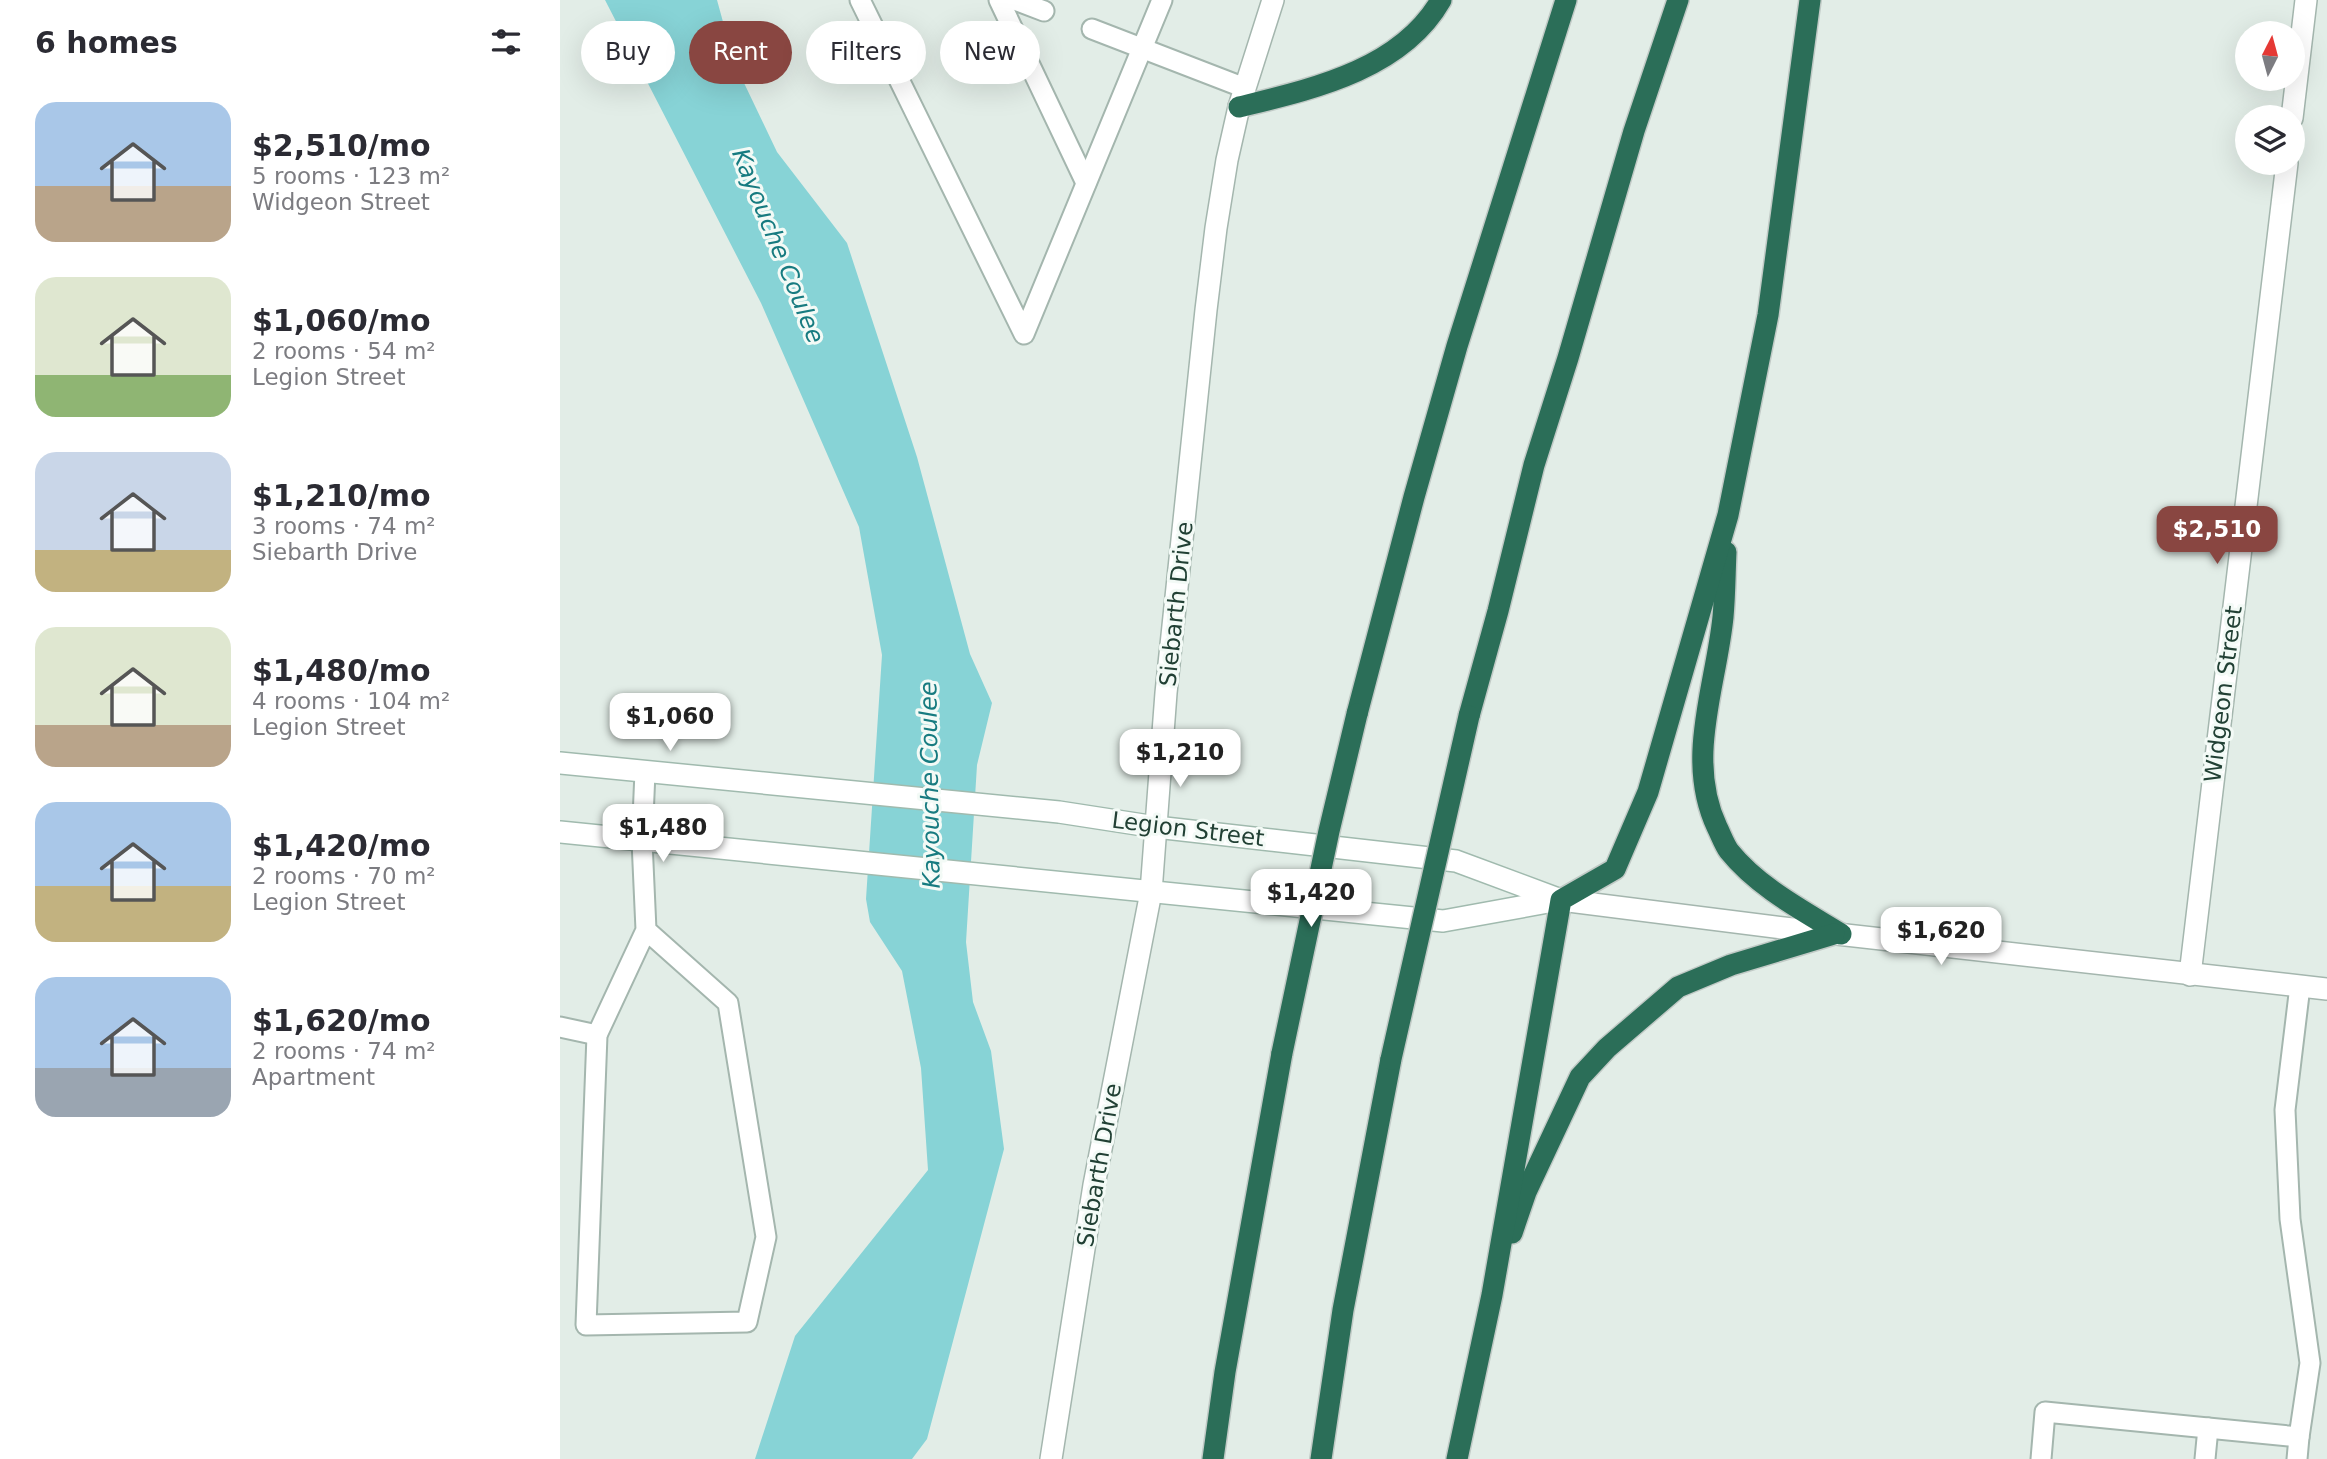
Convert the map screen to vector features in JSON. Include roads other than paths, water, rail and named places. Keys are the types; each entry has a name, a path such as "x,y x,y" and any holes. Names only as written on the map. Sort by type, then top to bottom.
{"highway":[{"path":"1242,98 1296,93 1367,68 1419,28 1441,0"},
{"path":"1213,1459 1282,1053 1357,714 1457,346 1566,0"},
{"path":"1321,1459 1343,1310 1391,1059 1469,716 1534,465 1634,131 1678,0"},
{"path":"1457,1459 1492,1295 1561,900 1615,869 1648,792 1728,515 1768,315 1810,0"},
{"path":"1728,515 1723,617 1703,735 1702,780 1710,813 1727,849 1746,870 1837,934"},
{"path":"1492,1295 1526,1192 1580,1077 1607,1048 1678,987 1731,965 1837,934"}],"street":[{"name":"Siebarth Drive","path":"1052,1459 1094,1185 1151,892 1166,693 1208,297 1223,188 1242,98 1273,0"},
{"path":"2293,105 2305,0"},
{"name":"Widgeon Street","path":"2190,975 2286,175"},
{"name":"Legion Street","path":"560,763 1059,812 1156,827 1455,861 1561,900"},
{"path":"560,832 1443,921 1561,900 2327,989"}],"lane":[{"path":"860,0 1024,334 1162,0"},
{"path":"999,0 1086,183"},
{"path":"1015,0 1044,11"},
{"path":"1092,29 1141,49 1242,98"},
{"path":"645,772 642,841 646,930 597,1035 586,1325 747,1322 766,1237 728,1003 646,930"},
{"path":"2297,1459 2310,1363 2290,1219 2285,1110 2300,986"},
{"path":"560,1027 597,1035"},
{"path":"2041,1459 2045,1412 2299,1437"},
{"path":"2205,1459 2208,1428"}],"water":[{"name":"Kayouche Coulee","path":"605,0 717,0 723,21 689,21 689,84 745,84 777,152 847,243 917,457 970,654 992,703 977,765 966,942 973,1002 991,1051 1004,1149 927,1439 912,1459 755,1459 795,1336 928,1170 921,1068 902,971 870,922 866,899 882,655 859,527 761,303 648,84 675,84 675,21 616,21"}]}
